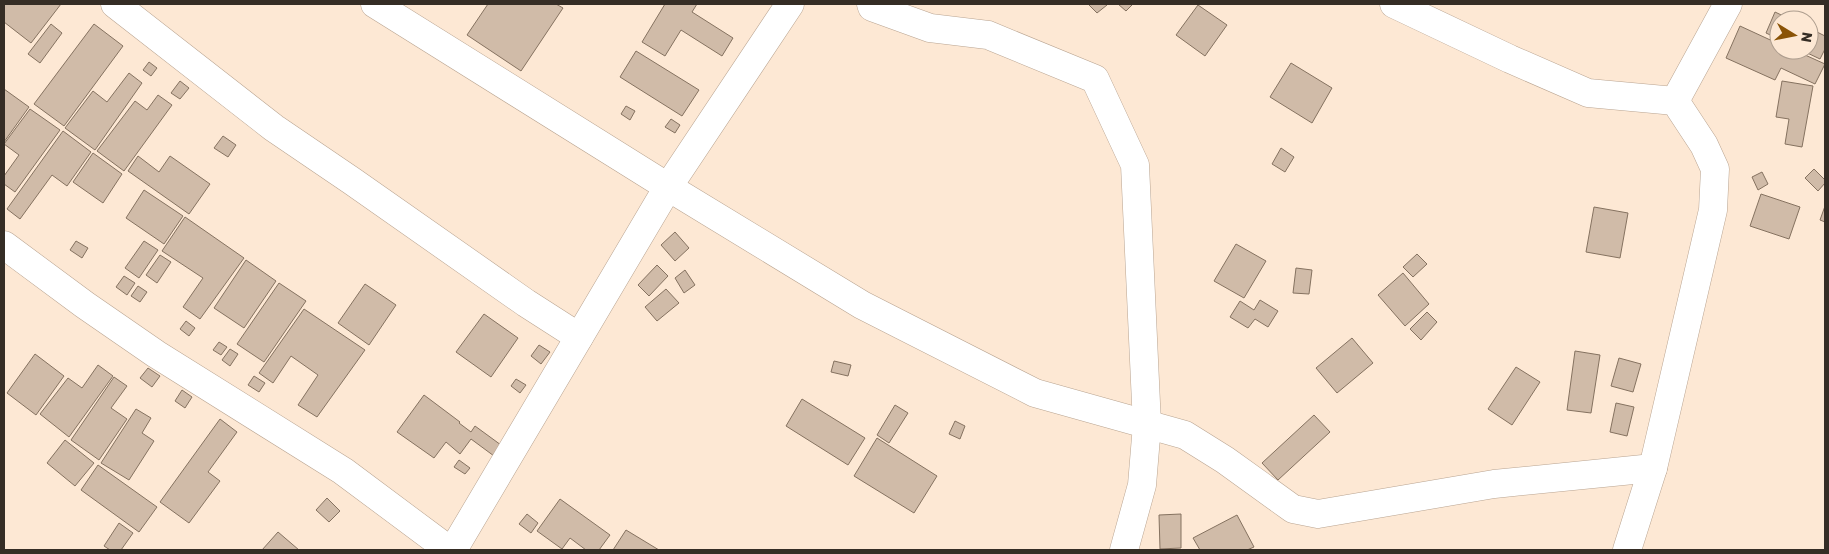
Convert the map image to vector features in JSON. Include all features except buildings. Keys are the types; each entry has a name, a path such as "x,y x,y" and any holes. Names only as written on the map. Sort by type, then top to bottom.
{"street":[{"path":"115,4 274,128 352,180 526,304 579,337"},
{"path":"375,4 668,187 862,305 1035,393 1185,435 1225,460 1293,509 1318,514 1494,484 1653,468"},
{"path":"4,245 85,305 156,354 343,471 451,550 668,187 790,4"},
{"path":"871,4 872,7 930,28 988,35 1095,79 1135,166 1147,425 1142,485 1124,550"},
{"path":"1394,4 1510,59 1588,93 1675,101"},
{"path":"1675,101 1728,4"},
{"path":"1627,550 1653,468 1713,210 1715,169 1704,145 1675,101"}]}
